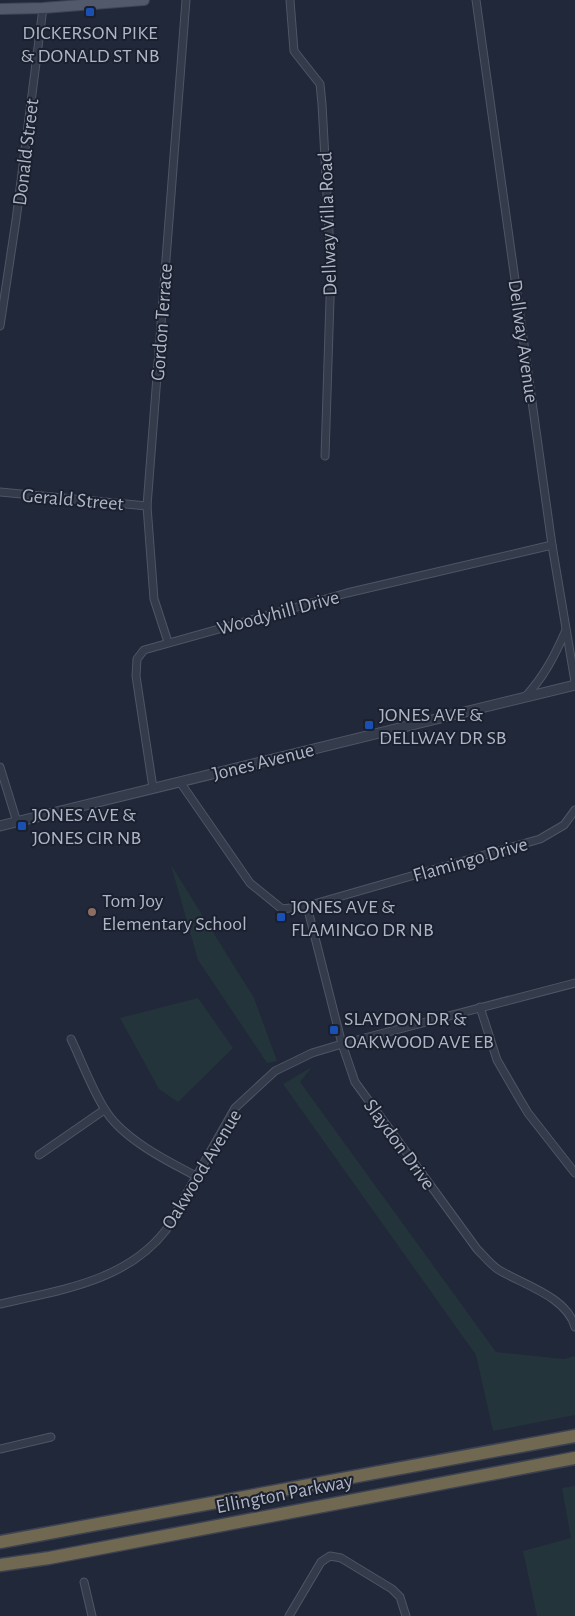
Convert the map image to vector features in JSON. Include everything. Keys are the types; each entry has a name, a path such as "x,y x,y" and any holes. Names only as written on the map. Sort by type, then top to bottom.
{"highway":[{"name":"Ellington Parkway","path":"0,1542 575,1436"},
{"name":"Ellington Parkway","path":"0,1565 49,1558 575,1458"},
{"path":"0,1572 49,1558"}],"main road":[{"path":"0,9 43,8 144,0"}],"street":[{"name":"Gordon Terrace","path":"168,642 154,599 147,506 186,0"},
{"name":"Dellway Villa Road","path":"290,0 294,51 320,84 322,104 330,268 325,456"},
{"name":"Dellway Avenue","path":"476,0 552,545 575,684"},
{"name":"Donald Street","path":"0,326 16,220 43,8"},
{"name":"Gerald Street","path":"0,492 147,506"},
{"name":"Woodyhill Drive","path":"153,788 136,676 136,659 144,650 347,593 552,545"},
{"path":"525,697 543,676 557,652 566,630"},
{"name":"Jones Avenue","path":"0,826 575,684"},
{"path":"0,767 17,822"},
{"name":"Flamingo Drive","path":"180,782 250,883 282,909 307,906 540,839 564,825 575,810"},
{"name":"Slaydon Drive","path":"307,906 342,1044 355,1082 477,1249 498,1270 562,1305 573,1319 575,1327"},
{"name":"Oakwood Avenue","path":"0,1304 85,1283 114,1272 136,1260 166,1230 235,1108 275,1071 291,1062 342,1044 575,984"},
{"path":"480,1007 498,1060 528,1113 575,1173"},
{"path":"71,1039 104,1110 140,1144 196,1176"},
{"path":"39,1155 104,1110"},
{"path":"0,1449 51,1437"},
{"path":"289,1616 321,1562 330,1556 341,1558 392,1589 400,1597 406,1616"},
{"path":"84,1582 92,1616"}],"shaded area":[{"path":"171,865 254,998 277,1061 267,1063 198,960"},
{"path":"198,998 233,1048 178,1102 159,1089 120,1018"},
{"path":"312,1067 300,1082 496,1352 564,1359 575,1356 575,1415 493,1431 476,1355 283,1084"},
{"path":"575,1486 575,1616 537,1616 523,1551 571,1538 562,1488"}],"place":[{"name":"DICKERSON PIKE & DONALD ST NB","path":"90,12"},
{"name":"JONES AVE & DELLWAY DR SB","path":"369,725"},
{"name":"JONES AVE & JONES CIR NB","path":"22,826"},
{"name":"Tom Joy Elementary School","path":"92,912"},
{"name":"JONES AVE & FLAMINGO DR NB","path":"281,917"},
{"name":"SLAYDON DR & OAKWOOD AVE EB","path":"334,1030"}]}
